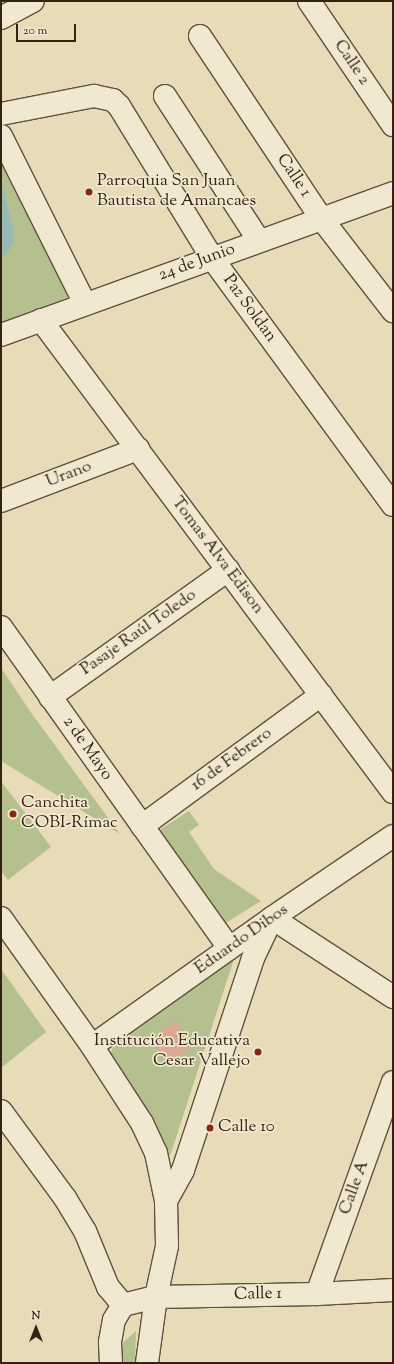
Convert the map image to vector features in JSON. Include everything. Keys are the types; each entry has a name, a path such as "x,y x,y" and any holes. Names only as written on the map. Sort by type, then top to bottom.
{"street":[{"path":"1,18 33,1"},
{"name":"Calle 2","path":"309,1 393,125"},
{"name":"Calle 1","path":"200,36 322,218 393,311"},
{"name":"Paz Soldan","path":"1,114 94,96 113,100 119,106 212,258 393,505"},
{"path":"165,96 258,241"},
{"path":"1,136 85,304"},
{"name":"24 de Junio","path":"1,335 393,193"},
{"name":"Tomas Alva Edison","path":"41,320 393,792"},
{"name":"Urano","path":"1,501 138,449"},
{"name":"Pasaje Raúl Toledo","path":"50,697 228,570"},
{"name":"2 de Mayo","path":"1,627 229,948"},
{"name":"16 de Febrero","path":"142,826 321,695"},
{"name":"Eduardo Dibos","path":"92,1046 229,948 393,836"},
{"path":"1,918 92,1046 142,1123 156,1153 166,1201 167,1246 156,1297 152,1336 147,1363"},
{"path":"166,1201 183,1170 253,958 272,918 393,997"},
{"name":"Calle A","path":"317,1294 392,1089"},
{"path":"1,1111 65,1198 85,1231 108,1287 123,1305 114,1320 110,1342 111,1363"},
{"name":"Calle 1","path":"123,1305 156,1297 317,1294 393,1290"},
{"path":"152,1336 158,1363"}],"green space":[{"path":"1,153 72,296 1,323"},
{"path":"1,668 32,714 120,834 1,761"},
{"name":"Canchita COBI-Rímac","path":"1,781 51,847 8,880 1,871"},
{"path":"189,811 199,825 189,832 214,869 261,901 224,924 158,831"},
{"path":"235,956 170,1156 109,1061 113,1046"},
{"path":"1,969 46,1032 1,1068"},
{"path":"136,1331 135,1363 117,1363 117,1348"}],"water":[{"path":"1,181 14,231 14,240 10,249 1,259"}],"building":[{"path":"175,1021 194,1045 168,1064 150,1040"}],"place":[{"name":"Parroquia San Juan Bautista de Amancaes","path":"89,192"},
{"name":"Canchita COBI-Rímac","path":"13,814"},
{"name":"Institución Educativa Cesar Vallejo","path":"258,1052"},
{"name":"Calle 10","path":"210,1128"}]}
